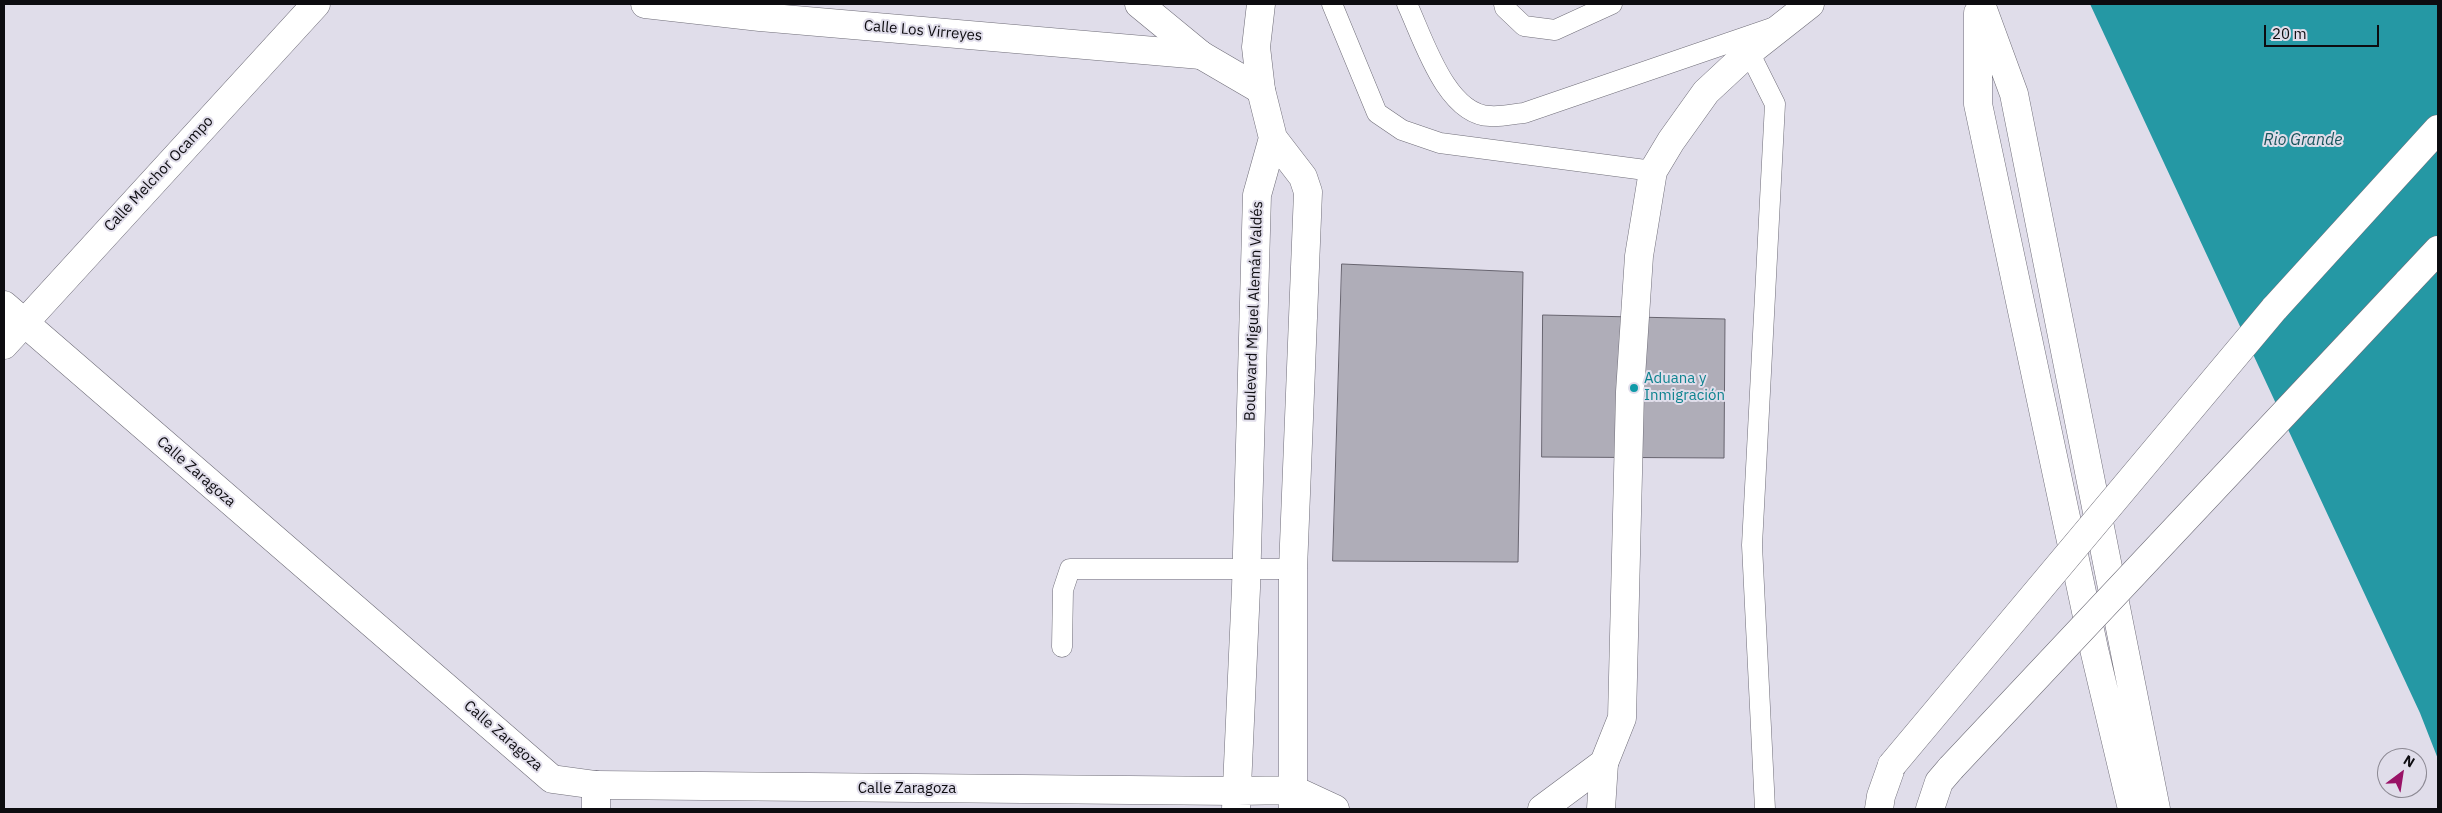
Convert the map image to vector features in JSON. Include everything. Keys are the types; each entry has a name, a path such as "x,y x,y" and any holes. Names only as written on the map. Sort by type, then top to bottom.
{"main road":[{"name":"Calle Melchor Ocampo","path":"4,345 14,313 316,4"},
{"name":"Calle Los Virreyes","path":"645,4 760,17 1201,55"},
{"path":"1138,4 1201,55 1261,90"},
{"path":"1261,4 1256,47 1261,90 1273,138 1303,177 1308,192 1293,569 1293,800"},
{"path":"1601,809 1604,763 1622,718 1630,392 1639,256 1653,171 1671,141 1706,92 1749,52 1810,4"},
{"path":"1980,4 1978,104 2094,649 2132,809"},
{"path":"1980,4 2014,94 2156,809"},
{"path":"1879,809 1881,796 1892,765 2274,309 2438,129"},
{"name":"Boulevard Miguel Alemán Valdés","path":"1236,800 1246,569 1257,195 1273,138"},
{"path":"1930,809 1939,782 1951,768 2438,250"},
{"name":"Calle Zaragoza","path":"14,313 552,778 596,797 1236,800"},
{"path":"1542,809 1604,763"},
{"path":"1236,800 1293,800 1335,809"}],"lane":[{"path":"1332,4 1377,113 1402,130 1440,143 1653,171"},
{"path":"1407,4 1445,85 1464,108 1488,116 1524,113 1786,23"},
{"path":"1504,4 1505,8 1524,26 1555,30 1612,4"},
{"path":"1749,52 1775,104 1752,545 1765,809"},
{"path":"1062,647 1063,590 1070,569 1293,569"}],"water":[{"name":"Rio Grande","path":"2090,4 2438,4 2438,759 2420,713"}],"building":[{"path":"1342,264 1523,272 1518,562 1333,561"},
{"name":"Aduana y Inmigración","path":"1543,315 1725,319 1724,458 1542,457"}],"place":[{"name":"Aduana y Inmigración","path":"1634,388"}]}
